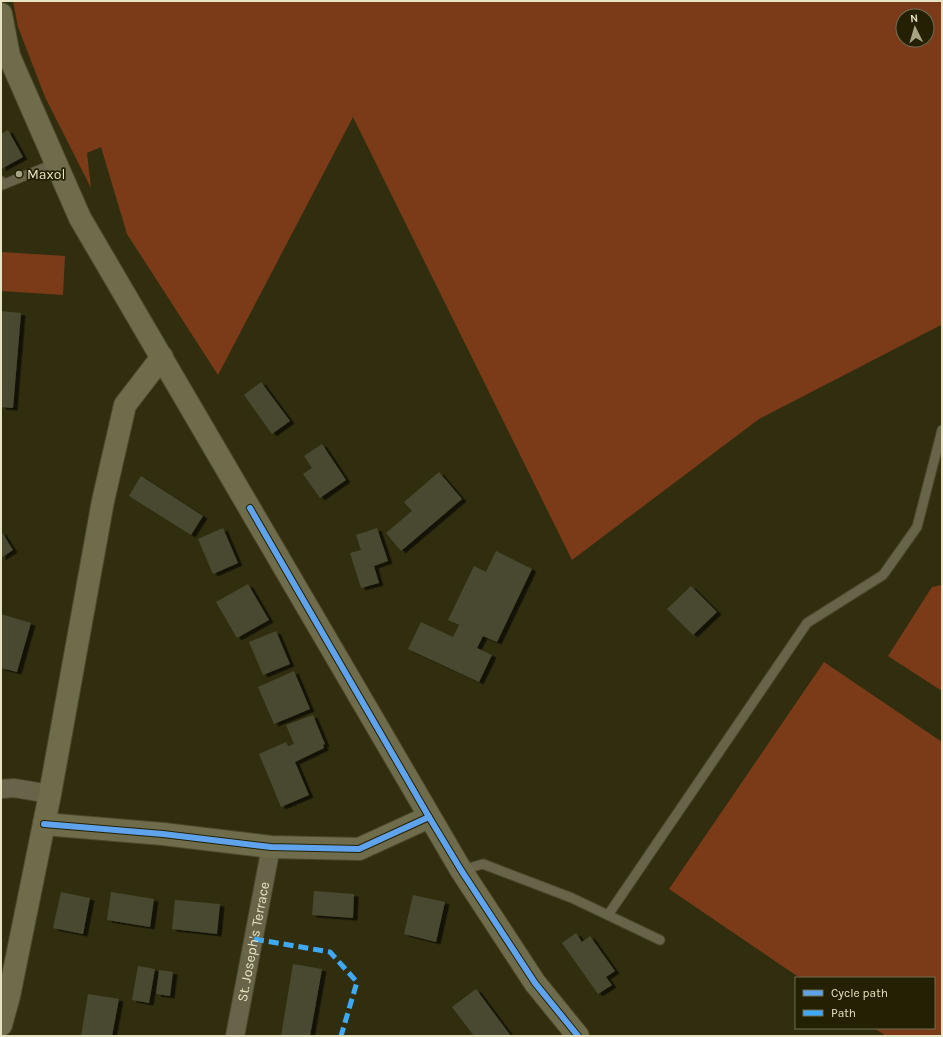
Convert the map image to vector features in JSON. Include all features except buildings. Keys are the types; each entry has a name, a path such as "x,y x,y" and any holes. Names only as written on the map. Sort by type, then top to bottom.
{"main road":[{"path":"1,14 4,54 56,163 80,218 461,870 535,983 578,1036"},
{"path":"1,1025 9,996 50,794 103,501 125,405 162,357"},
{"path":"44,824 163,834 271,847 359,849 429,817"}],"street":[{"path":"1,789 14,788 50,794"},
{"name":"St. Joseph's Terrace","path":"235,1036 271,847"}],"lane":[{"path":"1,182 2,185 56,163"},
{"path":"608,915 807,623 883,575 917,527 942,430"},
{"path":"461,870 483,864 572,898 660,940"}],"shaded area":[{"path":"13,1 942,1 941,325 759,419 572,560 353,117 218,375 127,234 101,147 87,153 91,188 45,97 18,27"},
{"path":"1,252 65,256 63,295 1,291"},
{"path":"942,585 942,691 888,656 932,587"},
{"path":"824,662 942,742 942,1036 886,1036 876,1029 935,1029 935,977 799,977 669,889"}],"marked path":[{"path":"254,939 330,952 357,982 341,1036"}],"cycle path":[{"path":"250,508 461,870 535,983 578,1036"},
{"path":"44,824 163,834 271,847 359,849 429,817"}],"place":[{"name":"Maxol","path":"19,174"}]}
